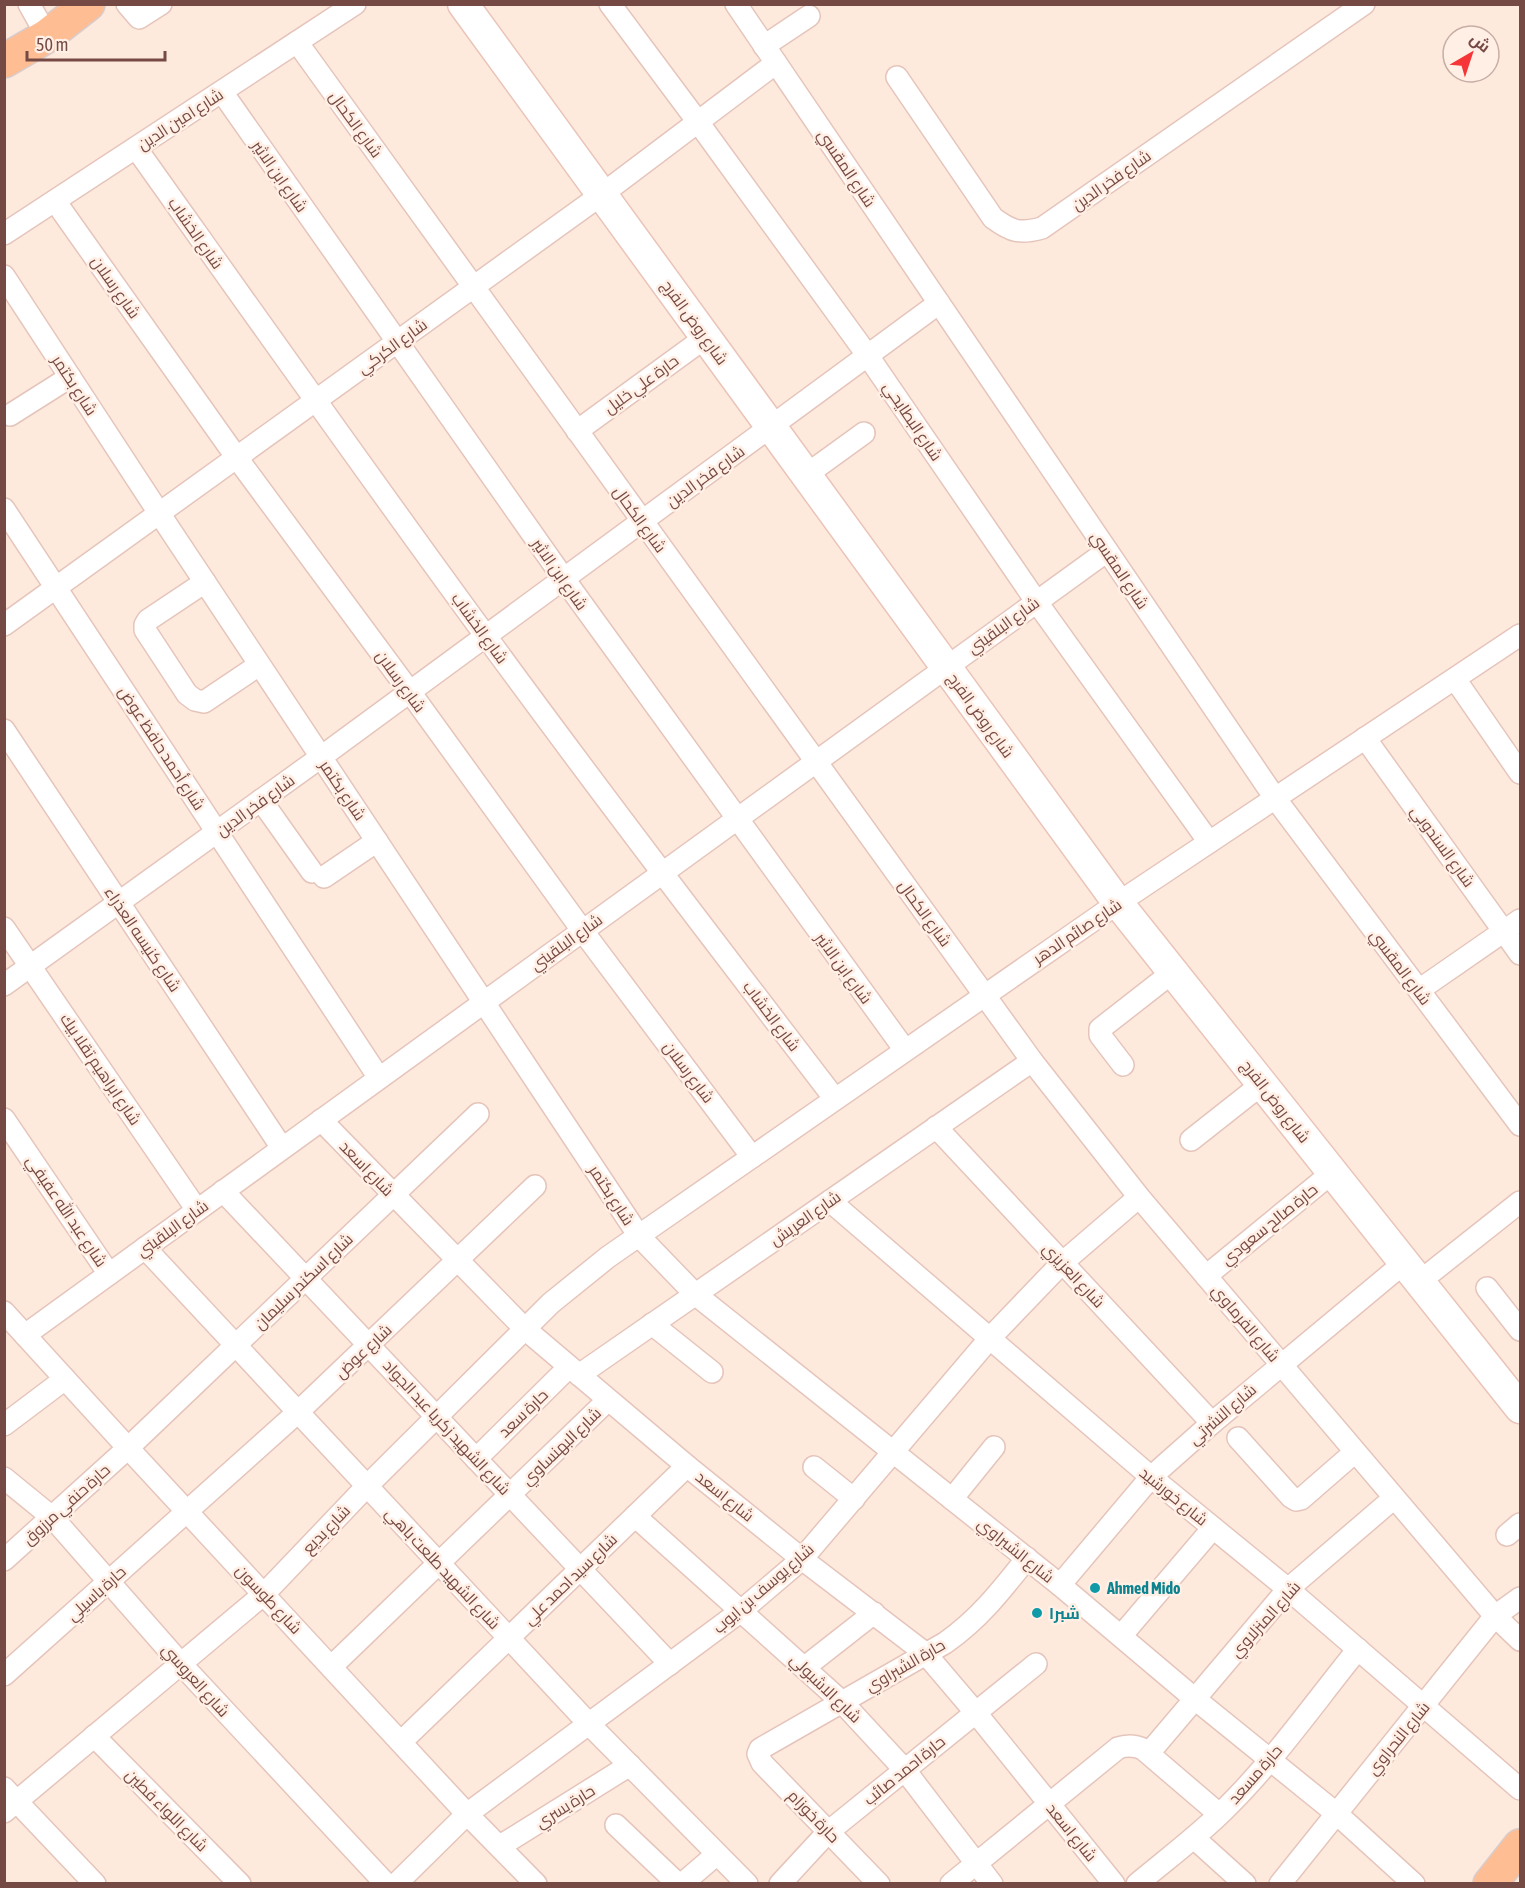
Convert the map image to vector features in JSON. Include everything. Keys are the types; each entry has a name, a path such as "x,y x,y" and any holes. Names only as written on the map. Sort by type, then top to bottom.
{"main road":[{"path":"4,61 47,36 88,4"},
{"path":"1490,1884 1521,1846"}],"street":[{"path":"29,4 47,36"},
{"path":"127,4 138,18 161,4"},
{"name":"شارع امين الدين","path":"4,234 355,4"},
{"name":"شارع روض الفرج","path":"463,4 1118,903 1521,1408"},
{"name":"شارع البطايحي","path":"610,4 868,356 1036,601 1209,842"},
{"name":"شارع المقسي","path":"736,4 1275,798 1521,1125"},
{"name":"شارع فخر الدين","path":"897,77 993,218 1008,229 1025,232 1042,228 1364,4"},
{"name":"شارع الكركي","path":"4,625 601,195 698,122 770,54 811,8"},
{"name":"شارع الكحال","path":"297,42 984,994"},
{"name":"شارع ابن الاثير","path":"222,92 564,579 905,1050"},
{"name":"شارع الخشاب","path":"136,148 315,401 486,636 662,873 835,1099"},
{"name":"شارع رسلان","path":"55,201 237,458 582,930 752,1157"},
{"name":"شارع بكتمر","path":"4,276 259,665 639,1236 695,1294"},
{"name":"شارع فخر الدين","path":"4,985 321,757 939,303"},
{"name":"حارة علي خليل","path":"577,431 706,337"},
{"path":"10,416 70,377"},
{"path":"806,475 864,433"},
{"name":"شارع أحمد حافظ عوض","path":"4,509 379,1078"},
{"name":"شارع البلقيني","path":"13,1328 109,1274 1107,551"},
{"path":"205,582 148,620 145,630 187,694 195,700 204,702 259,665"},
{"name":"شارع صائم الدهر","path":"639,1236 984,994 1521,635"},
{"path":"1455,679 1521,773"},
{"name":"شارع كنيسه العذراء","path":"4,730 282,1148"},
{"name":"شارع السندوبي","path":"1365,738 1512,925 1521,954"},
{"path":"261,800 318,875 377,841"},
{"path":"1419,990 1512,925"},
{"name":"شارع ابراهيم تقلا بيك","path":"4,928 196,1210"},
{"path":"1123,1065 1100,1035 1100,1029 1173,972"},
{"name":"شارع الفرماوي","path":"984,994 1032,1061 1139,1197 1494,1616 1521,1640"},
{"name":"شارع العريش","path":"574,1371 652,1324 1032,1061"},
{"path":"1191,1140 1262,1084"},
{"name":"شارع اسكندر سليمان","path":"128,1448 478,1114"},
{"name":"شارع عبد الله عفيفي","path":"4,1119 109,1274"},
{"name":"شارع اسعد","path":"321,1120 525,1329 687,1466 802,1559 925,1653 1114,1884"},
{"name":"شارع العزيزي","path":"936,1127 1212,1423"},
{"name":"حارة صالح سعودي","path":"1206,1276 1333,1173"},
{"name":"شارع عوض","path":"187,1511 298,1412 535,1186"},
{"name":"شارع الشهيد زكريا عبد الجواد","path":"224,1191 670,1664"},
{"name":"شارع يوسف بن ايوب","path":"396,1884 468,1814 741,1611 802,1559 990,1338 1062,1263 1139,1197"},
{"name":"شارع خورشيد","path":"830,1201 1151,1477 1288,1589 1521,1789"},
{"name":"شارع النشرتي","path":"1060,1585 1151,1477 1281,1364 1412,1272 1521,1203"},
{"name":"شارع بديع","path":"9,1800 94,1736 264,1594 367,1486 551,1303 579,1279 639,1236"},
{"name":"شارع الشهيد طلعت باهي","path":"145,1248 590,1725 747,1884"},
{"path":"1487,1288 1521,1330"},
{"name":"شارع الشبراوي","path":"695,1294 1060,1585 1336,1814 1414,1884"},
{"path":"652,1324 712,1372"},
{"name":"شارع طوسون","path":"13,1328 65,1379 468,1814 536,1884"},
{"name":"حارة سعد","path":"476,1459 574,1371"},
{"path":"4,1425 65,1379"},
{"name":"شارع البهنساوي","path":"331,1667 608,1400"},
{"path":"1238,1438 1296,1500 1301,1499 1355,1452"},
{"path":"952,1499 994,1447"},
{"name":"حارة حنفي مرزوق","path":"4,1560 128,1448"},
{"name":"شارع سيد احمد علي","path":"401,1742 687,1466"},
{"path":"814,1467 854,1499"},
{"name":"شارع العروسي","path":"5,1481 53,1518 181,1664 386,1884"},
{"name":"شارع المنزلاوي","path":"1149,1753 1288,1589 1394,1498"},
{"name":"حارة باسيلي","path":"4,1675 187,1511"},
{"name":"شارع الاشبولي","path":"635,1516 842,1702 904,1769 992,1884"},
{"path":"1121,1636 1213,1528"},
{"name":"حارة الشبراوي","path":"763,1746 964,1630 981,1614 1027,1558"},
{"name":"شارع النحراوي","path":"1280,1884 1494,1616 1521,1598"},
{"path":"805,1667 874,1613"},
{"name":"حارة مسعد","path":"1137,1884 1220,1814 1270,1759 1358,1649"},
{"name":"حارة احمد صائب","path":"780,1884 828,1832 1036,1664"},
{"name":"شارع اللواء فطين","path":"94,1736 240,1884"},
{"path":"951,1884 1118,1748 1131,1745 1149,1753 1220,1814"},
{"name":"حارة خوزام","path":"763,1746 758,1754 759,1759 879,1884"},
{"name":"حارة يسري","path":"500,1846 630,1765"},
{"path":"9,1800 95,1884"},
{"path":"616,1824 680,1884 717,1854"},
{"path":"1194,1838 1245,1884"}],"place":[{"name":"Ahmed Mido","path":"1095,1588"},
{"name":"شبرا","path":"1037,1613"}]}
